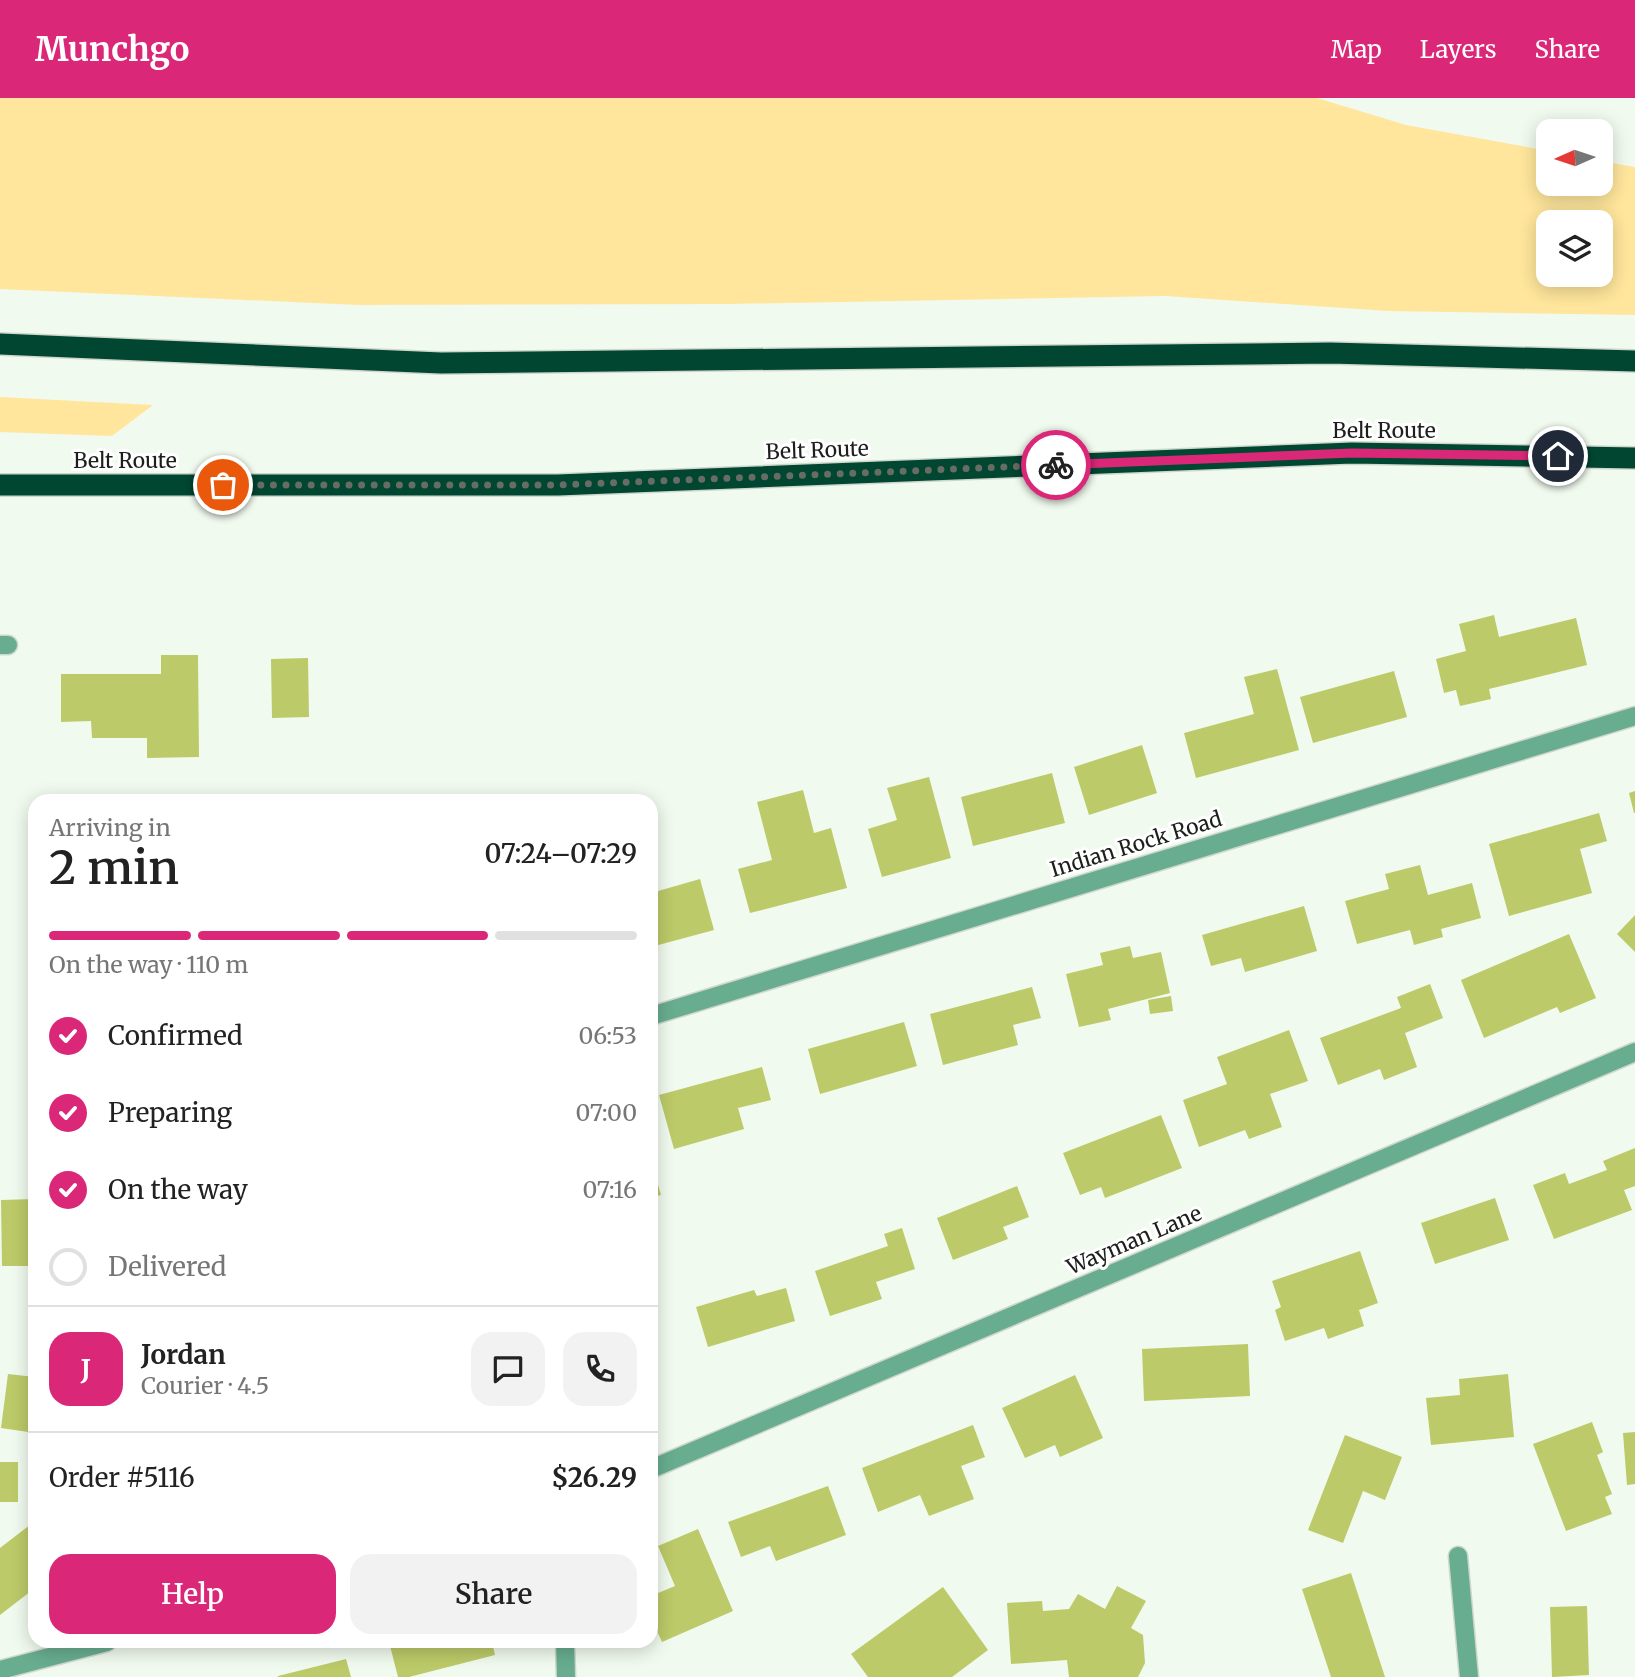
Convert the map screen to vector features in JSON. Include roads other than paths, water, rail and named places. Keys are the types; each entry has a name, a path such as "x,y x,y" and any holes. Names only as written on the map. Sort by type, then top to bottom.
{"highway":[{"path":"0,344 441,363 1330,353 1635,361"},
{"name":"Belt Route","path":"0,485 558,485 1352,453 1635,458"}],"street":[{"name":"Indian Rock Road","path":"658,1014 1635,716"},
{"name":"Wayman Lane","path":"658,1466 1635,1052"},
{"path":"1458,1556 1469,1677"},
{"path":"0,1670 84,1648"},
{"path":"565,1648 566,1677"}]}
